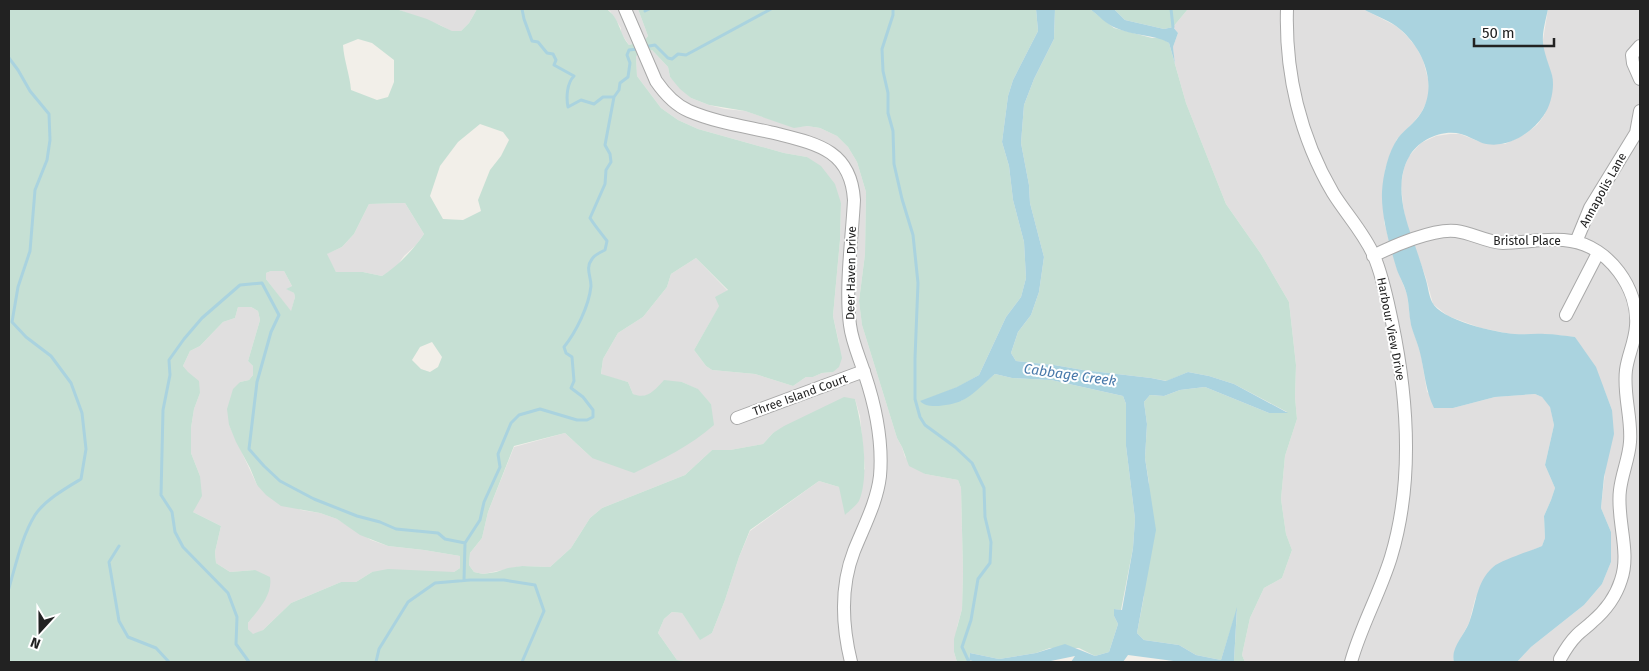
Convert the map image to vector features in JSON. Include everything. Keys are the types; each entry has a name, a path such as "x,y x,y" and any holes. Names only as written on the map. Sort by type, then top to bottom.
{"street":[{"name":"Deer Haven Drive","path":"625,9 656,81 662,90 679,106 714,119 816,144 830,152 841,163 849,177 853,192 848,305 850,326 876,412 881,453 880,477 875,498 854,551 845,588 844,625 852,662"},
{"name":"Harbour View Drive","path":"1287,9 1288,54 1293,88 1300,116 1320,168 1373,256 1385,290 1400,368 1405,421 1405,491 1391,558 1358,637 1351,662"},
{"path":"1640,46 1632,55 1633,63 1640,79"},
{"name":"Annapolis Lane","path":"1576,242 1590,208 1636,133 1640,111"},
{"name":"Bristol Place","path":"1373,256 1388,248 1434,232 1448,230 1501,243 1541,240 1576,242 1598,253 1612,264 1624,279 1633,298 1636,326 1626,370 1625,385 1630,441 1620,491 1619,506 1624,565 1622,579 1609,604 1600,615 1574,638 1560,659"},
{"path":"1566,315 1598,253"},
{"name":"Three Island Court","path":"737,418 864,371"}],"shaded area":[{"path":"396,9 477,9 469,23 461,31 451,31"},
{"path":"606,9 638,9 648,36 644,41 629,45 621,33 621,28 610,11"},
{"path":"1188,9 1363,9 1396,26 1416,47 1423,60 1428,79 1429,91 1427,101 1421,113 1397,139 1391,152 1385,170 1384,222 1397,269 1407,294 1411,324 1421,355 1427,392 1453,408 1495,397 1535,394 1542,397 1550,406 1554,425 1545,465 1555,488 1544,516 1545,538 1542,546 1493,567 1475,599 1469,623 1458,643 1453,658 1454,662 1245,662 1242,655 1250,618 1264,588 1282,578 1292,550 1286,534 1281,499 1285,456 1297,419 1295,397 1296,365 1289,302 1261,254 1226,204 1186,103 1175,64 1173,47 1178,33 1173,27"},
{"path":"1548,9 1640,9 1640,662 1517,662 1531,647 1584,605 1602,584 1611,562 1611,532 1601,508 1612,410 1604,389 1575,337 1545,334 1516,335 1481,328 1448,316 1433,304 1426,278 1406,223 1403,205 1401,184 1404,168 1409,156 1421,143 1436,136 1460,134 1483,143 1505,144 1525,134 1537,125 1545,114 1552,76 1544,53 1543,40"},
{"path":"652,50 668,67 670,77 691,98 725,109 745,111 794,127 820,128 837,136 848,147 857,162 866,192 865,254 859,301 862,325 897,438 905,457 925,474 958,480 961,488 963,572 962,609 957,627 954,652 957,662 695,662 677,660 658,633 664,619 672,612 682,613 700,639 712,633 750,531 819,481 839,487 865,469 860,416 855,399 773,433 763,444 730,450 712,450 685,475 602,508 590,518 571,548 550,567 522,566 483,574 474,572 469,565 470,553 482,538 488,512 514,447 565,433 592,458 711,404 697,389 682,382 639,397 633,394 628,382 601,375 603,359 618,333 643,317 667,287 671,274 696,258 728,291 694,350 706,366 712,370 755,374 793,386 806,377 833,372 839,343 833,316 840,240 841,203 807,157 784,153 698,129 678,120 661,108 637,76 636,56"},
{"path":"405,203 424,234 396,267 382,276 363,272 336,272 326,254 342,247 354,234 369,204"},
{"path":"284,271 292,286 287,289 294,293 295,297 291,312 266,279 266,273"},
{"path":"238,307 251,307 258,311 260,320 248,361 253,366 253,375 249,380 240,382 229,425 257,485 301,510 320,513 337,519 371,540 388,546 460,556 460,568 454,572 372,572 356,582 341,582 291,603 263,630 253,635 248,629 248,623 257,611 255,570 230,572 216,563 215,552 221,526 193,512 200,476 191,453 191,428 194,409 200,393 183,366 190,351 200,346 223,322 235,318"}],"green space":[{"path":"9,9 396,9 427,19 452,31 461,31 469,23 477,9 606,9 614,16 629,45 644,41 648,36 638,9 1036,9 1038,31 1013,80 1008,96 1002,142 1009,166 1013,200 1024,242 1026,278 1021,297 1006,317 979,375 958,387 920,402 961,401 995,374 1012,378 1051,380 1123,396 1126,404 1126,446 1135,519 1133,548 1121,610 1114,609 1114,616 1118,624 1109,652 1095,656 1079,648 1050,648 1036,653 999,659 970,653 969,660 976,662 957,662 954,652 954,639 962,609 963,572 961,488 958,480 925,474 909,466 897,438 862,325 859,301 865,254 866,192 857,162 848,147 837,136 820,128 807,126 794,128 745,111 709,105 691,98 670,77 668,67 652,50 636,56 637,76 661,108 678,120 698,129 784,153 807,157 821,166 835,184 841,203 840,240 833,316 842,358 839,367 833,372 806,377 793,386 755,374 712,370 706,366 694,350 719,306 715,297 728,290 696,258 671,274 667,287 643,317 618,333 603,359 601,374 628,382 633,394 638,396 647,395 664,380 682,382 698,389 711,404 714,425 686,446 634,473 592,458 565,433 514,446 488,512 482,538 470,553 469,565 474,572 483,574 522,566 550,567 571,548 590,518 602,508 685,475 712,450 730,450 763,444 773,433 784,426 844,397 855,399 864,450 864,478 859,501 845,515 839,487 819,481 750,530 712,633 700,640 682,613 672,612 664,619 658,633 677,660 695,662 9,662","holes":["358,39 372,43 394,60 394,82 388,97 377,100 351,90 343,45","480,124 503,132 509,140 501,156 490,170 478,200 481,211 463,220 443,219 430,196 440,166 458,142","405,203 424,234 405,257 382,276 363,272 336,272 327,254 342,247 354,234 369,204","284,271 292,286 286,289 294,293 295,297 291,311 266,279 266,273","238,307 251,307 258,311 260,320 248,361 253,366 253,375 249,380 240,382 233,389 227,409 229,425 236,442 257,485 266,495 281,506 320,513 337,519 360,535 388,546 460,556 460,568 454,572 388,569 372,572 356,582 341,582 291,603 263,630 253,634 248,629 248,623 267,596 270,577 255,570 230,572 216,563 215,552 221,526 193,512 202,496 200,476 191,453 191,428 194,409 200,393 199,381 183,366 190,351 200,346 223,322 235,318","432,342 442,357 438,367 430,372 421,369 412,360 420,347"]},
{"path":"1055,9 1090,9 1114,28 1152,38 1161,38 1169,43 1186,103 1226,204 1261,254 1289,302 1296,365 1295,397 1297,419 1285,456 1281,499 1286,534 1292,550 1282,578 1264,588 1250,618 1242,655 1245,662 1234,661 1237,609 1221,660 1196,655 1179,645 1144,640 1137,633 1144,596 1149,483 1145,458 1147,424 1144,402 1150,395 1164,396 1180,390 1205,387 1269,413 1287,412 1234,384 1209,376 1188,372 1167,381 1016,361 1011,353 1018,332 1031,315 1039,292 1044,257 1030,203 1029,185 1021,143 1024,105 1034,79 1054,39"},
{"path":"1114,9 1188,9 1173,27 1164,29 1125,20"}],"water":[{"name":"Cabbage Creek","path":"1036,9 1055,9 1054,39 1034,79 1024,105 1021,143 1029,185 1030,203 1044,257 1039,292 1031,315 1018,332 1011,353 1016,361 1166,381 1188,372 1209,376 1234,384 1288,413 1269,413 1205,387 1180,390 1164,396 1150,395 1144,402 1147,424 1145,458 1156,530 1137,633 1144,640 1179,645 1196,655 1221,660 1237,607 1235,662 1181,662 1128,655 1123,662 1071,662 1075,656 1046,662 976,662 969,660 970,653 999,659 1036,653 1065,644 1095,656 1109,652 1118,624 1114,616 1114,609 1122,610 1133,548 1135,519 1126,446 1126,404 1123,396 1051,380 1012,378 995,374 975,392 961,401 933,406 923,404 920,401 957,387 979,375 1006,317 1021,297 1026,278 1024,242 1013,200 1009,166 1002,142 1008,96 1013,80 1038,31"},
{"path":"1090,9 1114,9 1125,20 1164,29 1173,27 1178,33 1173,47 1175,64 1169,43 1157,38 1113,27"},
{"path":"1363,9 1548,9 1543,42 1552,75 1553,90 1549,106 1539,122 1517,139 1500,144 1482,143 1454,133 1431,137 1418,146 1409,157 1402,176 1401,187 1406,218 1431,300 1437,309 1457,320 1496,331 1515,334 1549,334 1575,337 1596,367 1612,410 1614,434 1604,477 1601,508 1611,532 1611,562 1602,584 1584,605 1531,647 1517,662 1454,662 1453,657 1456,647 1469,623 1480,587 1487,573 1503,561 1542,546 1545,538 1544,516 1555,488 1545,465 1554,425 1550,407 1542,397 1535,394 1495,397 1453,408 1434,408 1431,402 1420,353 1411,325 1408,298 1389,242 1382,201 1384,178 1389,157 1398,138 1421,113 1426,102 1428,78 1420,54 1405,34 1396,26"}],"waterway":[{"path":"522,9 532,41 538,42 547,53 553,54 556,60 554,65 574,76 568,90 568,107 581,100 594,104 603,97 614,97"},
{"path":"645,11 649,9"},
{"path":"644,47 655,45 668,58 672,59 678,54 686,55 771,9"},
{"path":"893,9 893,15 882,49 883,71 888,93 888,113 893,131 894,164 913,235 918,283 915,399 920,417 925,425 955,447 972,463 984,488 985,517 991,542 990,563 978,579 971,620 962,647 969,662"},
{"path":"1171,9 1173,27"},
{"path":"249,662 236,644 237,617 228,593 183,547 175,532 172,512 161,495 163,410 170,375 169,360 202,318 240,285 262,283 279,315 271,332 257,382 249,449 280,481 314,499 396,529 438,533 445,539 465,543 480,520 484,502 500,467 498,454 511,423 519,415 540,409 577,420 587,420 593,417 593,410 583,397 571,388 574,381 572,357 566,353 564,347 573,334 588,302 591,286 590,262 594,256 605,250 607,241 590,218 605,184 606,170 611,162 610,154 605,145 614,97 619,90 620,83 628,77 630,63 627,55 629,50 638,49"},
{"path":"9,58 30,91 49,114 50,140 47,160 35,190 30,251 18,287 12,322 26,337 51,356 71,383 82,413 86,449 81,479 44,504 30,523 9,588"},
{"path":"464,580 465,543"},
{"path":"119,546 109,562 119,621 128,637 156,648 169,662"},
{"path":"376,662 379,649 408,602 435,583 470,580 504,580 535,585 544,611 522,662"}]}
